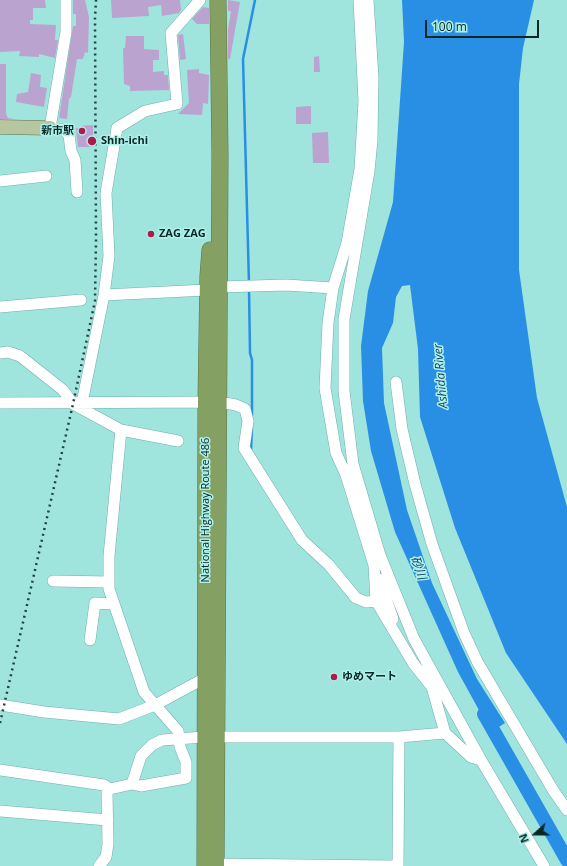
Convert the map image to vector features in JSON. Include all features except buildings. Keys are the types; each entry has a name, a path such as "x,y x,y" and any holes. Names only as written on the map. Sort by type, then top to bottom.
{"highway":[{"name":"National Highway Route 486","path":"212,865 211,737 213,288 220,155 218,0"},
{"name":"National Highway Route 486","path":"211,737 205,678 213,402"}],"main road":[{"path":"0,127 50,128"}],"street":[{"path":"66,0 66,32 50,128 64,130 70,135 71,151 75,160 77,192"},
{"path":"360,0 364,101 360,169 347,243 333,288 328,323 325,388 336,453 346,475 391,614 413,663"},
{"path":"368,0 373,77 372,140 369,171 344,319 344,391 353,464 380,555 414,639 435,684 544,866"},
{"path":"78,403 104,295 109,256 106,193 117,128 144,111 177,104 171,33 197,1"},
{"path":"0,181 46,176"},
{"path":"104,295 286,285 333,288"},
{"path":"0,306 81,300"},
{"path":"0,353 8,352 20,356 78,403 121,430 178,441"},
{"path":"396,382 402,429 415,484 432,544 464,633 478,663 497,696 553,790 567,810"},
{"path":"0,403 213,402 236,404 245,410 248,421 244,448 302,540 329,564 356,598 366,602 376,600"},
{"path":"98,866 106,857 108,844 107,792 110,789 132,784 141,786 186,778 186,762 180,747 178,731 144,692 109,589 109,556 121,430"},
{"path":"374,565 376,600 413,663 435,684 445,733 472,757 481,760"},
{"path":"53,581 109,582"},
{"path":"90,640 95,603 114,604"},
{"path":"0,705 44,712 119,719 155,705 205,678"},
{"path":"132,784 141,756 152,745 162,740 211,737 399,737 445,733"},
{"path":"398,866 399,737"},
{"path":"0,770 104,785 110,789"},
{"path":"0,811 108,820"},
{"path":"212,865 392,866"},
{"path":"532,866 544,866"}],"water":[{"name":"Ashida River","path":"402,0 534,0 523,48 519,84 519,270 537,398 567,507 567,744 506,653 455,528 420,417 418,349 410,285 402,286 396,297 393,323 382,348 384,403 407,510 432,583 477,679 505,723 491,732 458,672 395,532 371,451 363,401 361,346 368,291 393,202 404,42"}],"waterway":[{"path":"249,284 243,59 255,0"},
{"path":"249,289 250,353 252,360 252,415"},
{"path":"251,450 252,428"},
{"name":"砂川","path":"484,714 567,860"}],"railway":[{"path":"0,723 95,301 96,0"}],"place":[{"name":"新市駅","path":"82,131"},
{"name":"Shin-ichi","path":"92,141"},
{"name":"ZAG ZAG","path":"151,234"},
{"name":"ゆめマート","path":"334,677"}]}
